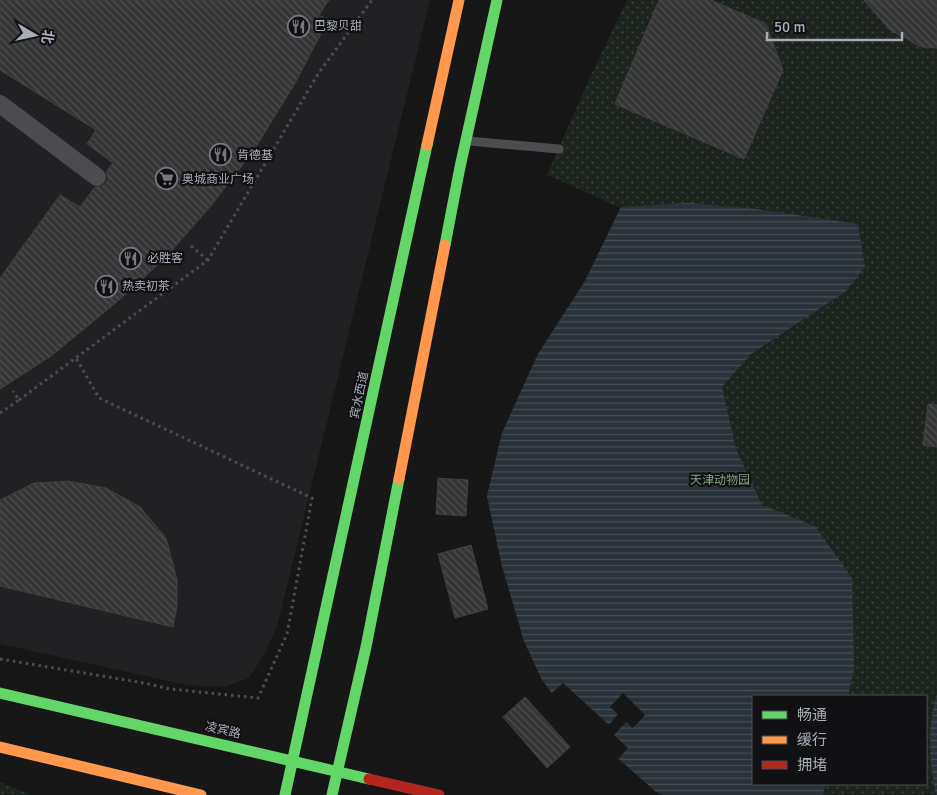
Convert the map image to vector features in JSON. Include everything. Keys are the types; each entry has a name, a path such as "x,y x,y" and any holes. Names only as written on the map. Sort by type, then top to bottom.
{"main road":[{"name":"宾水西道","path":"285,795 459,0"},
{"path":"332,795 366,647 466,141 497,0"},
{"name":"凌宾路","path":"0,693 439,795"},
{"path":"0,747 201,795"}],"street":[{"path":"0,104 97,177"}],"lane":[{"path":"466,141 559,149"}],"path":[{"path":"0,413 208,260 318,74 372,0"},
{"path":"191,246 208,260"},
{"path":"0,660 144,683 170,689 258,698 287,634 312,498 99,398 76,358"},
{"path":"13,391 19,400"}],"shaded area":[{"path":"0,0 430,0 277,627 264,655 249,678 224,687 187,685 0,644"},
{"path":"689,203 756,209 858,224 865,267 846,291 751,354 722,387 736,449 762,505 815,526 852,578 854,669 848,695 752,695 752,785 826,785 822,795 663,795 655,791 569,715 542,680 524,641 502,566 487,496 502,433 538,354 585,281 621,207"},
{"path":"937,694 936,795 932,770 930,732"}],"green space":[{"name":"天津动物园","path":"627,0 937,0 937,795 663,795 655,791 569,715 542,680 524,641 502,566 487,496 502,433 538,354 585,281 621,208 547,175 591,75"},
{"path":"0,782 2,783 31,795 0,795"}],"pier":[{"path":"563,683 609,725 618,714 610,707 623,693 645,715 633,728 626,722 614,735 628,748 618,759 569,715 552,693"}],"building":[{"name":"奥城商业广场","path":"0,0 329,0 319,15 328,20 294,85 254,150 210,207 165,258 118,301 51,356 0,389 0,278 60,195 80,207 95,187 101,187 106,183 108,178 106,172 113,163 87,144 96,130 0,70"},
{"path":"659,0 711,0 766,24 783,70 744,159 615,104"},
{"path":"864,0 937,0 937,48 922,47 890,30"},
{"path":"928,404 937,405 937,447 923,445"},
{"path":"438,478 468,480 466,516 436,514"},
{"path":"68,481 106,488 140,507 166,538 177,580 177,606 173,627 0,586 0,500 34,483"},
{"path":"471,545 488,609 455,618 438,554"},
{"path":"525,697 570,747 547,768 503,717"}],"traffic: fast":[{"path":"445,245 460,167 497,0"},
{"path":"285,795 427,145"},
{"path":"332,795 366,647 399,479"},
{"path":"0,693 369,779"}],"traffic: slow":[{"path":"427,145 459,0"},
{"path":"399,479 445,245"},
{"path":"0,747 201,795"}],"traffic: jam":[{"path":"369,779 439,795"}],"place":[{"name":"巴黎贝甜","path":"298,26"},
{"name":"肯德基","path":"221,155"},
{"name":"奥城商业广场","path":"166,179"},
{"name":"必胜客","path":"131,258"},
{"name":"热卖初茶","path":"106,286"}]}
